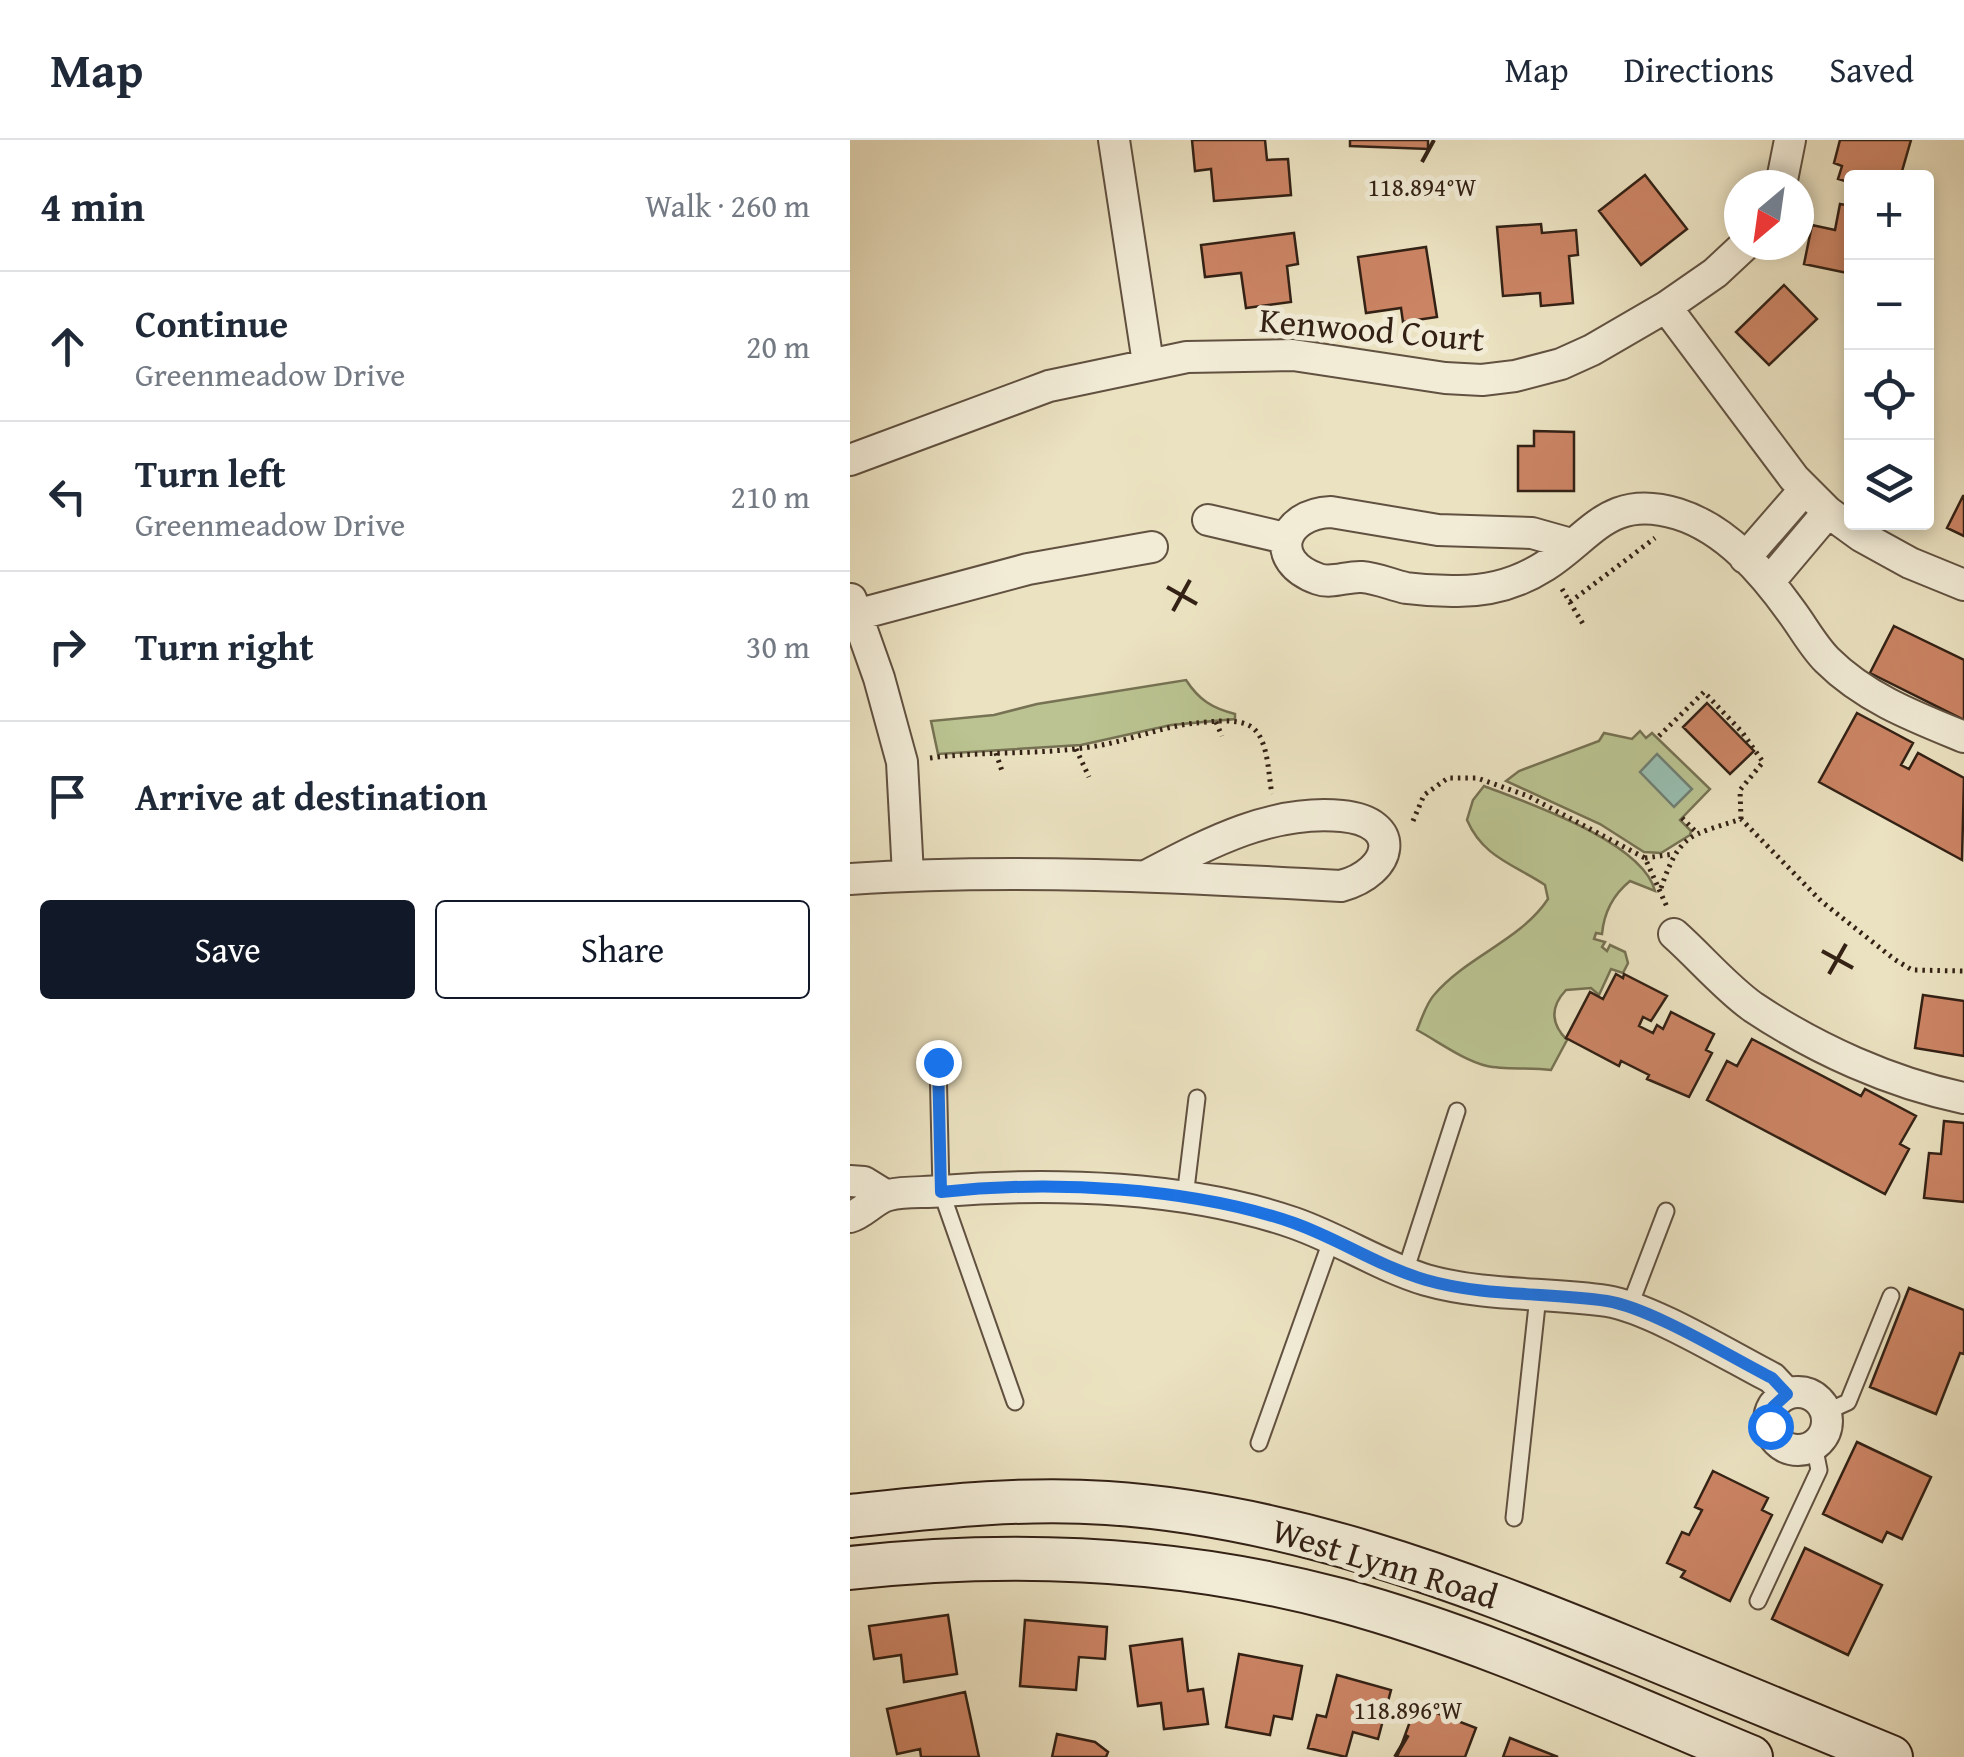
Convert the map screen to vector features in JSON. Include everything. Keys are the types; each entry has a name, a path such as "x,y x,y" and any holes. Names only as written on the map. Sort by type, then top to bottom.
{"main road":[{"name":"West Lynn Road","path":"850,1516 1034,1500 1110,1503 1242,1520 1361,1548 1479,1588 1891,1757"},
{"name":"West Lynn Road","path":"850,1568 913,1561 1011,1558 1130,1563 1221,1574 1338,1599 1414,1622 1751,1757"}],"street":[{"path":"1114,140 1148,363"},
{"path":"1783,170 1790,140"},
{"name":"Kenwood Court","path":"850,460 1050,386 1148,363 1223,354 1293,355 1445,378 1482,380 1515,376 1561,364 1592,350 1666,307 1728,260"},
{"path":"1666,307 1806,489 1828,512 1910,563 1964,585"},
{"path":"1745,558 1806,489"},
{"path":"1571,544 1532,533 1438,530 1331,512 1313,512 1288,530 1285,538 1286,552 1312,577 1329,581 1364,577 1409,588 1467,590 1515,582 1548,564 1594,525 1623,512 1652,510 1678,514 1724,538 1745,558 1769,582 1825,658 1858,686 1901,712 1964,737"},
{"path":"1769,582 1828,512"},
{"path":"1208,520 1285,538"},
{"path":"908,875 902,762 879,678 853,606 1152,547"},
{"path":"850,879 908,875 1146,876 1342,886 1360,881 1378,867 1384,835 1365,820 1310,815 1277,820 1214,841 1146,876"},
{"path":"1674,934 1751,1005 1793,1030 1866,1068 1930,1092 1964,1098"},
{"path":"850,1181 864,1182 884,1195 993,1186 1048,1186 1217,1200 1281,1220 1372,1261 1428,1280 1487,1292 1610,1301 1772,1378 1787,1394"},
{"path":"850,1217 867,1210 884,1195"},
{"path":"1787,1394 1814,1397 1826,1412 1826,1430 1814,1445 1796,1450 1779,1442 1773,1434 1773,1407 1787,1394"}],"lane":[{"path":"938,1062 941,1192 1015,1402"},
{"path":"1185,1198 1197,1098"},
{"path":"1405,1272 1456,1111"},
{"path":"1630,1308 1666,1211"},
{"path":"1259,1443 1331,1241"},
{"path":"1514,1518 1538,1296"},
{"path":"1826,1412 1848,1402 1891,1296"},
{"path":"1758,1601 1819,1470 1814,1445"}],"path":[{"path":"1570,602 1663,532"},
{"path":"1548,564 1583,624"},
{"path":"1659,736 1704,692 1742,732 1762,762 1740,790 1741,819 1821,901 1894,960 1912,970 1964,971"},
{"path":"1216,722 1222,736"},
{"path":"936,757 1076,749 1185,724 1216,722 1247,724 1258,732 1266,766"},
{"path":"1076,749 1089,777"},
{"path":"996,752 1004,774"},
{"path":"1413,821 1424,795 1448,778 1476,778 1528,796 1646,858 1661,888 1674,934"},
{"path":"1682,818 1696,833"},
{"path":"1661,888 1680,844 1696,833 1741,819"},
{"path":"1646,858 1674,854"}],"green space":[{"path":"1186,680 1201,698 1235,714 1235,719 1171,725 1081,745 938,754 931,721 994,715 1037,704"},
{"path":"1640,731 1646,738 1652,733 1710,789 1680,820 1691,831 1690,835 1661,853 1644,852 1600,824 1506,781 1519,771 1599,741 1604,733 1632,739"},
{"path":"1484,786 1581,826 1607,841 1646,873 1655,891 1630,881 1611,904 1602,934 1596,933 1594,939 1605,942 1602,947 1607,951 1610,945 1625,952 1628,963 1623,973 1611,969 1599,995 1591,988 1566,990 1561,996 1554,1015 1567,1040 1551,1070 1487,1066 1417,1030 1429,1003 1447,981 1523,926 1548,899 1545,885 1500,859 1474,833 1467,820 1473,800"}],"water":[{"path":"1657,754 1692,789 1674,807 1640,772"}],"building":[{"path":"1192,140 1265,140 1267,160 1288,159 1291,195 1214,201 1211,169 1195,171"},
{"path":"1350,140 1428,140 1428,149 1350,146"},
{"path":"1840,140 1911,140 1902,170 1844,170 1844,181 1838,179 1842,166 1834,163"},
{"path":"1645,175 1687,229 1641,265 1599,211"},
{"path":"1840,204 1844,205 1844,272 1804,264 1805,260 1814,260 1814,225 1835,230"},
{"path":"1541,224 1542,233 1576,230 1578,255 1569,256 1573,303 1541,306 1540,293 1503,296 1497,227"},
{"path":"1294,233 1298,264 1287,266 1291,302 1246,308 1241,273 1205,277 1201,245"},
{"path":"1426,247 1437,317 1403,322 1401,308 1366,313 1358,257"},
{"path":"1784,285 1817,319 1769,365 1736,332"},
{"path":"1534,431 1574,432 1574,491 1518,491 1518,446 1534,446"},
{"path":"1964,496 1964,536 1947,528"},
{"path":"1894,626 1964,660 1964,720 1870,673"},
{"path":"1707,703 1754,751 1730,774 1683,727"},
{"path":"1857,713 1913,743 1901,765 1909,769 1918,753 1964,778 1962,860 1819,782"},
{"path":"1616,974 1623,978 1624,974 1667,996 1651,1021 1643,1017 1639,1026 1653,1033 1657,1025 1663,1029 1671,1012 1714,1034 1706,1050 1712,1053 1689,1097 1647,1079 1649,1075 1621,1061 1619,1066 1566,1038 1590,992 1603,999"},
{"path":"1923,995 1964,1001 1964,1056 1915,1048"},
{"path":"1752,1039 1861,1096 1865,1089 1916,1116 1900,1144 1909,1149 1885,1194 1707,1100 1727,1061 1737,1066"},
{"path":"1944,1121 1964,1123 1964,1202 1924,1198 1929,1153 1941,1154"},
{"path":"1909,1288 1964,1310 1964,1354 1960,1353 1936,1414 1870,1387"},
{"path":"1857,1442 1931,1477 1902,1539 1887,1532 1882,1542 1823,1514"},
{"path":"1713,1471 1768,1498 1762,1510 1772,1515 1730,1601 1681,1577 1685,1571 1667,1563 1682,1532 1689,1535 1702,1510 1695,1507"},
{"path":"1805,1548 1882,1585 1848,1655 1772,1619"},
{"path":"948,1615 957,1674 904,1682 901,1655 874,1659 869,1626"},
{"path":"1025,1620 1107,1627 1105,1659 1079,1657 1076,1690 1020,1686"},
{"path":"1182,1639 1188,1691 1203,1689 1208,1724 1164,1729 1161,1703 1138,1706 1130,1646"},
{"path":"1239,1654 1302,1666 1292,1719 1274,1716 1270,1735 1226,1727"},
{"path":"1337,1675 1391,1690 1378,1739 1353,1732 1346,1757 1308,1748 1317,1715 1326,1717"},
{"path":"965,1692 979,1757 921,1757 920,1749 897,1754 887,1709"},
{"path":"1416,1705 1476,1728 1465,1757 1397,1757"},
{"path":"1057,1734 1095,1742 1108,1752 1106,1757 1052,1757"},
{"path":"1510,1738 1558,1757 1503,1757"}],"route":[{"path":"938,1062 941,1192 993,1186 1048,1186 1217,1200 1297,1224 1372,1261 1428,1280 1487,1292 1610,1301 1644,1313 1772,1378 1787,1394 1773,1407 1770,1426"}]}
